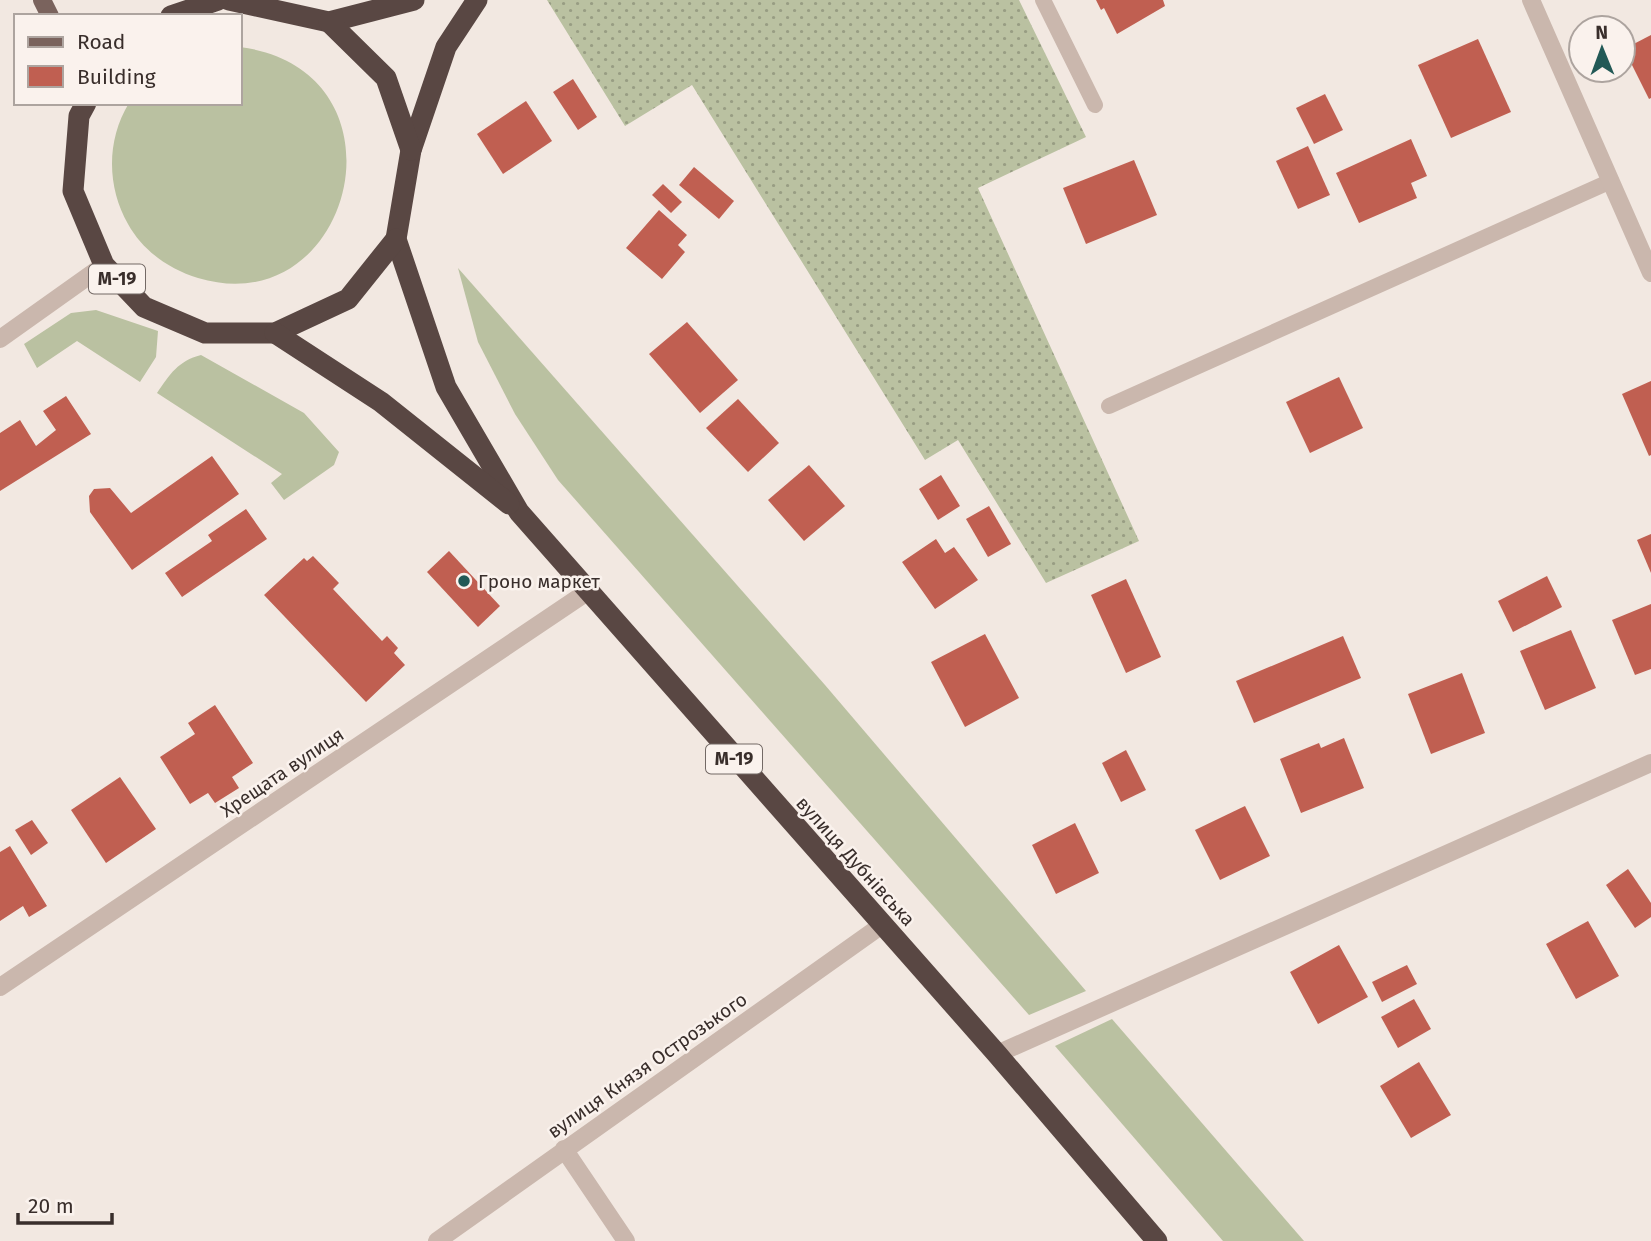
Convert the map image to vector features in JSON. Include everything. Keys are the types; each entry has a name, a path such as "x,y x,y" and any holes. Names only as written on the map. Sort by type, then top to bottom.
{"highway":[{"path":"177,14 218,0"},
{"path":"229,0 329,22 414,0"},
{"name":"М-19","path":"477,0 446,47 411,150 396,239 446,387 519,512"},
{"name":"М-19","path":"329,22 386,78 411,150"},
{"name":"М-19","path":"80,107 73,191 104,265 144,307 205,333 275,334 348,299 396,239"},
{"name":"М-19","path":"275,334 381,402 519,512"},
{"name":"вулиця Дубнівська","path":"519,512 587,593 997,1054 1157,1241"}],"street":[{"path":"1531,0 1651,273"},
{"path":"0,339 104,265"},
{"name":"Хрещата вулиця","path":"0,987 587,593"},
{"path":"997,1054 1651,763"},
{"name":"вулиця Князя Острозького","path":"437,1241 882,925"},
{"path":"564,1149 626,1241"}],"lane":[{"path":"1043,0 1095,105"},
{"path":"1109,405 1611,181"}],"green space":[{"path":"547,0 1019,0 1086,137 978,188 1139,541 1046,583 958,440 925,460 692,85 625,126"},
{"path":"242,48 295,65 330,99 345,143 344,189 326,232 295,265 252,283 198,278 177,270 141,243 121,210 112,164 121,118 128,105 242,105"},
{"path":"458,268 825,685 1086,991 1029,1015 558,480 515,414 478,342"},
{"path":"96,310 158,331 156,357 140,382 77,341 37,368 24,344 71,313"},
{"path":"201,355 304,413 339,452 334,465 284,500 271,483 282,474 157,393 180,365"},
{"path":"1112,1019 1304,1241 1223,1241 1055,1046"}],"building":[{"path":"1096,0 1163,0 1165,6 1117,34 1104,8 1101,10"},
{"path":"1651,35 1649,99 1637,75 1637,42"},
{"path":"1478,39 1511,112 1451,138 1418,65"},
{"path":"573,79 597,117 578,130 553,92"},
{"path":"1325,94 1343,130 1314,144 1296,108"},
{"path":"526,101 552,141 503,174 477,134"},
{"path":"1411,139 1427,176 1411,183 1417,198 1359,223 1336,173"},
{"path":"1308,146 1330,195 1298,209 1276,161"},
{"path":"1134,160 1157,215 1086,244 1063,188"},
{"path":"694,167 734,201 719,219 679,185"},
{"path":"663,184 682,202 671,213 652,195"},
{"path":"659,210 687,235 678,245 685,252 662,279 626,248"},
{"path":"687,322 738,380 700,413 649,354"},
{"path":"1339,377 1363,428 1310,453 1286,402"},
{"path":"1651,381 1651,455 1649,456 1622,394"},
{"path":"66,396 91,434 0,491 0,433 20,420 36,446 56,430 43,411"},
{"path":"738,399 779,443 748,472 706,428"},
{"path":"212,456 239,494 132,570 90,512 89,496 94,489 110,488 131,513"},
{"path":"809,465 845,506 804,541 768,500"},
{"path":"941,475 960,506 938,520 919,489"},
{"path":"989,506 1011,544 988,557 966,519"},
{"path":"246,509 267,539 182,597 165,573 212,541 208,535"},
{"path":"1651,534 1651,573 1637,540"},
{"path":"936,539 945,553 954,547 978,580 935,609 902,562"},
{"path":"449,551 500,606 478,627 427,572"},
{"path":"313,556 339,583 333,589 382,641 387,636 398,648 394,653 405,665 366,702 264,595 304,558 307,561"},
{"path":"1547,576 1562,607 1513,632 1498,601"},
{"path":"1126,579 1161,657 1126,673 1091,595"},
{"path":"1651,604 1651,669 1635,675 1612,620"},
{"path":"1571,630 1596,688 1545,710 1520,651"},
{"path":"985,634 1019,698 965,727 931,662"},
{"path":"1343,636 1361,678 1254,723 1236,681"},
{"path":"1462,673 1485,733 1431,754 1408,694"},
{"path":"215,705 253,763 232,777 239,788 215,803 208,793 190,804 160,757 195,734 188,723"},
{"path":"1344,738 1364,788 1301,813 1280,759 1319,743 1321,748"},
{"path":"1126,750 1146,790 1121,802 1102,763"},
{"path":"120,777 156,829 106,863 71,810"},
{"path":"1245,806 1270,856 1220,880 1195,830"},
{"path":"32,820 48,843 31,855 15,830"},
{"path":"1075,823 1099,873 1056,894 1032,845"},
{"path":"10,846 47,906 29,917 23,906 0,921 0,852"},
{"path":"1628,869 1651,903 1651,917 1635,928 1606,885"},
{"path":"1588,921 1619,976 1576,999 1546,944"},
{"path":"1339,945 1368,997 1318,1024 1290,972"},
{"path":"1407,965 1417,984 1382,1002 1372,982"},
{"path":"1414,999 1431,1029 1398,1048 1381,1017"},
{"path":"1419,1062 1451,1115 1411,1138 1380,1086"}],"place":[{"name":"Гроно маркет","path":"464,581"}]}
